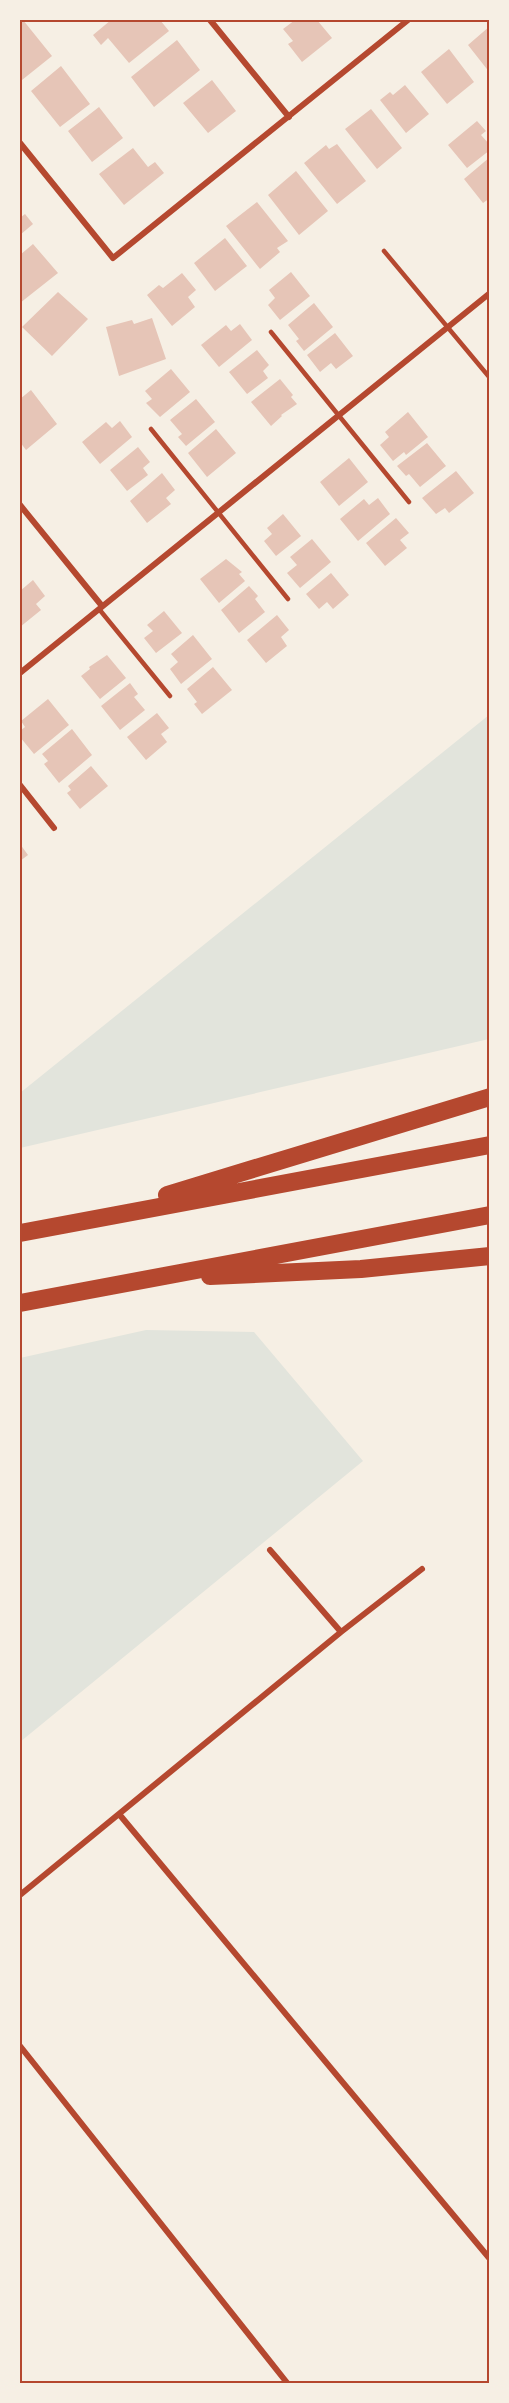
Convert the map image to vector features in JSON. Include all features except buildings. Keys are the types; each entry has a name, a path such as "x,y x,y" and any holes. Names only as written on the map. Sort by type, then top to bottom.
{"highway":[{"path":"94,1219 489,1097"},
{"path":"20,1233 489,1145"},
{"path":"20,1303 489,1215"},
{"path":"157,1277 320,1272 489,1256"}],"street":[{"path":"210,20 288,117"},
{"path":"20,143 113,258 408,20"},
{"path":"20,673 489,293"},
{"path":"20,505 100,607"},
{"path":"20,785 54,828"},
{"path":"270,1550 341,1632"},
{"path":"20,1894 341,1632 422,1569"},
{"path":"119,1814 489,2259"},
{"path":"20,2046 288,2384"}],"lane":[{"path":"384,251 489,378"},
{"path":"271,332 409,502"},
{"path":"151,429 288,599"},
{"path":"100,607 170,696"}],"shaded area":[{"path":"489,715 489,1039 20,1148 20,1093"},
{"path":"146,1330 254,1332 363,1461 20,1742 20,1358"}]}
